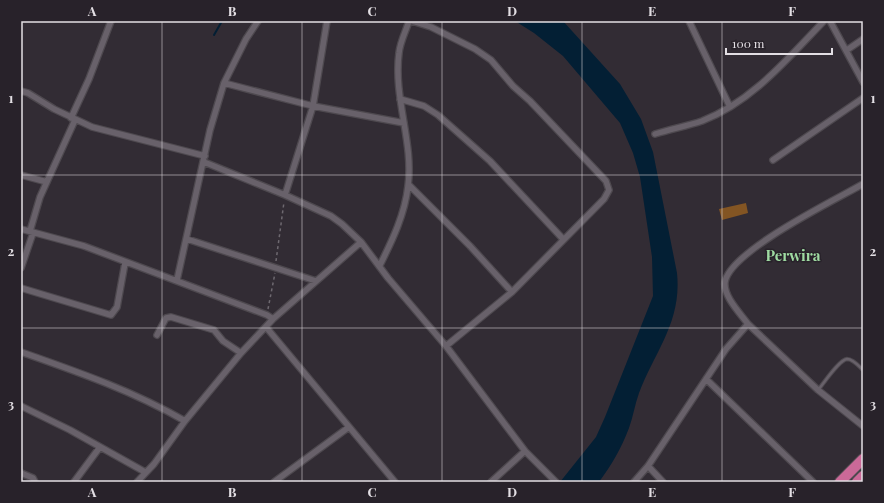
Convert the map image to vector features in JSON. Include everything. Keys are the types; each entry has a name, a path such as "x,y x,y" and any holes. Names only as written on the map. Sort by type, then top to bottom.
{"highway":[{"path":"840,482 863,459"},
{"path":"856,482 863,476"}],"street":[{"path":"21,268 32,232 40,197 73,119 111,21"},
{"path":"177,280 204,159 224,83 246,39 258,21"},
{"path":"285,195 313,106 327,21"},
{"path":"380,266 393,240 409,185 404,123 400,99 399,52 409,21"},
{"path":"412,21 431,26 475,49 491,60 513,86 530,101 606,181 609,190 604,199 512,292 446,346"},
{"path":"689,21 730,107"},
{"path":"655,134 702,121 730,107 769,78 824,21"},
{"path":"830,21 863,82"},
{"path":"847,50 863,39"},
{"path":"224,83 313,106 404,123"},
{"path":"21,91 28,93 73,119 127,138 204,159 331,216 361,242 388,278 446,346 525,451 556,482"},
{"path":"772,160 863,98"},
{"path":"400,99 424,106 438,115 490,161 563,239"},
{"path":"21,175 47,182"},
{"path":"863,184 771,235 747,254 730,272 725,281 725,289 748,324 818,390 863,426"},
{"path":"409,185 478,254 512,292"},
{"path":"21,229 84,246 125,263 177,280 267,314 273,319"},
{"path":"187,239 316,281"},
{"path":"137,482 154,464 185,421 241,353 273,319 361,242"},
{"path":"21,288 111,315 117,307 125,263"},
{"path":"157,335 166,318 171,317 214,330 223,341 241,353"},
{"path":"634,482 648,466 726,350 748,324"},
{"path":"266,327 395,482"},
{"path":"21,352 115,386 154,404 185,421"},
{"path":"706,379 813,482"},
{"path":"21,406 70,430 145,472"},
{"path":"274,482 349,426"},
{"path":"74,482 100,447"},
{"path":"491,482 525,451"},
{"path":"648,466 663,482"},
{"path":"21,473 33,478 35,482"}],"lane":[{"path":"818,390 841,362 846,359 852,361 863,370"}],"path":[{"path":"267,314 276,268 285,195"}],"water":[{"path":"515,21 563,21 620,84 641,119 653,152 677,273 675,307 666,336 645,378 623,442 612,463 599,482 560,482 596,437 653,296 652,257 640,177 633,153 620,123 563,56 534,33"}],"building":[{"path":"746,203 748,213 722,220 719,209"}],"waterway":[{"path":"214,35 222,21"}],"district":[{"name":"Perwira","path":"793,255"}]}
